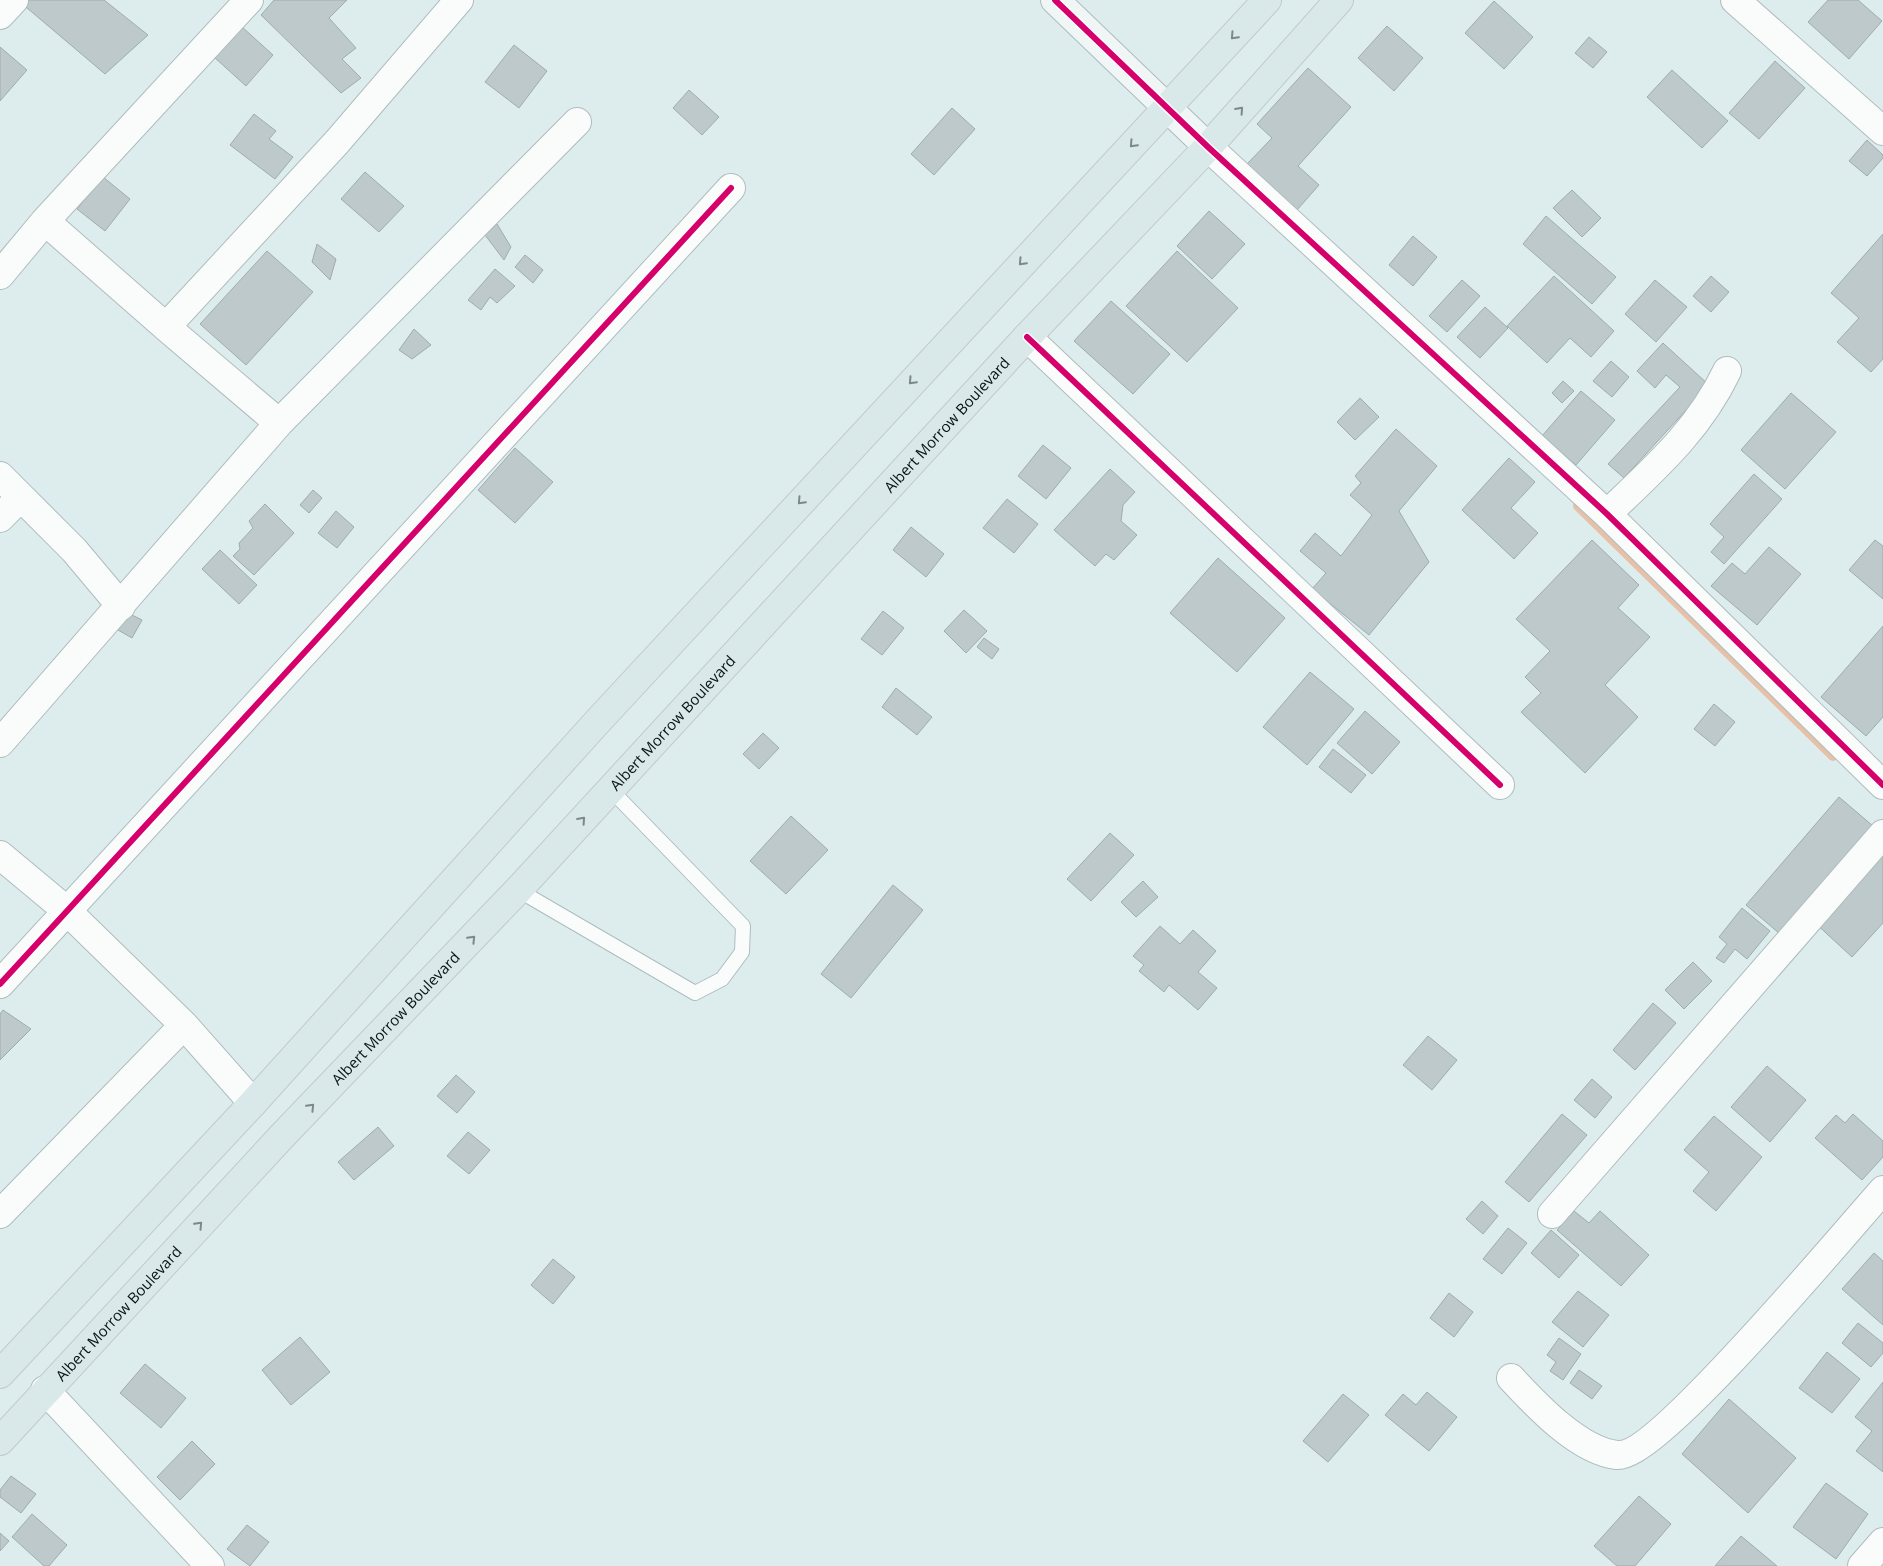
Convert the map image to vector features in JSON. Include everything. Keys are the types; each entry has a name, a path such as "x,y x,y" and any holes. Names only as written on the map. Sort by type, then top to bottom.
{"highway":[{"path":"0,1374 253,1103 599,720 1267,0"},
{"name":"Albert Morrow Boulevard","path":"0,1441 45,1390 284,1134 518,890 1027,337 1208,147 1338,0"}],"street":[{"path":"0,15 14,0"},
{"path":"0,276 45,221 249,0"},
{"path":"166,327 337,142 459,0"},
{"path":"1056,0 1208,147 1608,514 1883,785"},
{"path":"1735,0 1883,131"},
{"path":"0,743 122,606 280,423 577,122"},
{"path":"0,984 731,188"},
{"path":"45,221 166,327 280,423"},
{"path":"1027,337 1500,785"},
{"path":"1608,514 1689,433 1717,391 1726,371"},
{"path":"0,476 74,550 122,606"},
{"path":"0,518 21,497"},
{"path":"1552,1214 1883,834"},
{"path":"0,855 66,910 184,1024 253,1103"},
{"path":"0,1214 184,1024"},
{"path":"1511,1378 1535,1403 1592,1448 1618,1455 1641,1446 1666,1427 1774,1315 1883,1190"},
{"path":"45,1390 210,1566"},
{"path":"1862,1566 1883,1542"}],"lane":[{"path":"518,890 695,993 722,979 742,952 744,926 610,789"}],"building":[{"path":"22,0 104,0 148,35 105,74 20,2"},
{"path":"274,0 347,0 329,18 356,48 342,59 361,78 341,93 261,15"},
{"path":"1828,0 1858,0 1882,21 1849,59 1808,22"},
{"path":"1494,1 1533,37 1504,69 1465,33"},
{"path":"241,26 273,55 246,86 214,57"},
{"path":"1387,26 1423,58 1394,91 1358,58"},
{"path":"1589,37 1607,52 1593,68 1575,53"},
{"path":"514,45 547,71 519,108 485,82"},
{"path":"0,47 27,70 0,101"},
{"path":"1775,61 1805,88 1759,139 1729,113"},
{"path":"1308,68 1351,107 1298,166 1319,185 1297,210 1247,164 1272,138 1257,124"},
{"path":"1672,70 1728,121 1702,148 1647,97"},
{"path":"689,90 719,117 702,135 673,108"},
{"path":"952,108 975,129 934,175 911,154"},
{"path":"254,114 276,131 269,139 293,157 275,179 230,145"},
{"path":"1867,140 1883,155 1883,158 1867,176 1849,161"},
{"path":"365,172 404,206 379,232 341,199"},
{"path":"103,177 130,199 105,231 77,209"},
{"path":"1572,190 1601,218 1582,237 1553,208"},
{"path":"1209,211 1245,244 1212,279 1177,246"},
{"path":"1546,216 1616,277 1592,304 1523,244"},
{"path":"497,224 511,247 504,260 485,235"},
{"path":"1883,234 1883,359 1871,372 1837,342 1859,318 1831,293"},
{"path":"1413,236 1437,257 1413,286 1389,265"},
{"path":"317,244 336,259 330,280 312,262"},
{"path":"267,251 313,292 246,365 200,324"},
{"path":"1177,251 1238,308 1187,362 1126,306"},
{"path":"525,255 543,270 533,283 515,267"},
{"path":"495,269 515,286 497,303 490,297 481,310 468,300"},
{"path":"1554,276 1614,331 1591,357 1570,338 1547,363 1507,326"},
{"path":"1711,276 1729,292 1711,312 1693,296"},
{"path":"1462,280 1480,296 1447,332 1429,316"},
{"path":"1655,280 1687,307 1656,342 1625,314"},
{"path":"1111,301 1170,354 1133,394 1074,341"},
{"path":"1485,307 1508,328 1480,358 1457,337"},
{"path":"414,329 431,345 412,359 399,350"},
{"path":"1663,343 1709,385 1624,478 1608,464 1680,387 1666,375 1655,388 1637,371"},
{"path":"1611,361 1629,377 1612,397 1593,381"},
{"path":"1563,381 1574,391 1562,403 1552,393"},
{"path":"1581,391 1615,420 1576,465 1542,436"},
{"path":"1791,393 1836,432 1785,489 1741,450"},
{"path":"1360,398 1379,417 1355,440 1337,422"},
{"path":"1396,429 1437,466 1399,511 1429,562 1369,635 1312,589 1326,573 1300,551 1315,533 1341,556 1372,515 1350,495 1361,483 1355,476"},
{"path":"1043,445 1071,468 1046,499 1018,476"},
{"path":"515,448 553,482 515,523 478,490"},
{"path":"1509,458 1535,482 1511,508 1538,533 1514,559 1462,510"},
{"path":"1110,469 1135,492 1123,505 1121,521 1137,535 1114,560 1106,554 1095,566 1054,530"},
{"path":"1754,474 1782,499 1724,564 1711,552 1724,537 1710,524"},
{"path":"313,490 322,498 309,513 300,505"},
{"path":"1007,499 1038,524 1014,553 983,528"},
{"path":"265,504 294,533 254,575 233,556 240,549 239,543 253,528 249,521"},
{"path":"336,511 354,527 337,548 318,533"},
{"path":"911,527 944,554 926,577 893,550"},
{"path":"1592,540 1639,585 1618,608 1650,637 1605,685 1638,717 1585,773 1521,712 1541,693 1525,677 1550,651 1516,619"},
{"path":"1875,540 1883,546 1883,599 1849,570"},
{"path":"1769,547 1801,574 1757,625 1711,586 1732,563 1745,574"},
{"path":"220,550 257,585 239,604 202,569"},
{"path":"1218,558 1285,618 1237,672 1170,613"},
{"path":"964,610 987,631 966,653 944,631"},
{"path":"883,611 904,628 882,655 861,639"},
{"path":"128,613 142,620 132,638 118,630"},
{"path":"1883,626 1883,717 1866,736 1821,697"},
{"path":"984,638 999,649 992,659 977,647"},
{"path":"1310,672 1354,709 1307,765 1263,727"},
{"path":"896,688 932,717 917,735 882,707"},
{"path":"1714,704 1735,722 1715,746 1694,729"},
{"path":"1365,711 1400,742 1372,774 1337,743"},
{"path":"763,733 779,748 759,769 743,754"},
{"path":"1333,749 1366,775 1351,793 1319,767"},
{"path":"1839,797 1873,826 1780,934 1746,905"},
{"path":"791,816 828,850 786,894 750,861"},
{"path":"1110,833 1134,855 1091,901 1067,879"},
{"path":"1883,846 1883,923 1852,957 1813,921"},
{"path":"1143,881 1158,897 1136,917 1121,902"},
{"path":"893,885 923,910 851,998 821,974"},
{"path":"1742,908 1770,931 1747,959 1735,949 1724,963 1716,958 1727,944 1719,937"},
{"path":"1160,926 1180,944 1193,930 1216,951 1198,972 1217,988 1198,1010 1169,985 1164,992 1139,971 1144,965 1133,956"},
{"path":"1693,962 1712,981 1684,1009 1665,990"},
{"path":"1653,1003 1676,1023 1635,1070 1613,1050"},
{"path":"3,1010 31,1029 0,1060 0,1014"},
{"path":"1428,1036 1457,1060 1432,1090 1403,1065"},
{"path":"1767,1066 1806,1100 1770,1142 1731,1107"},
{"path":"456,1075 475,1092 457,1113 437,1096"},
{"path":"1592,1079 1612,1097 1595,1118 1574,1100"},
{"path":"1562,1114 1587,1135 1529,1202 1505,1182"},
{"path":"1853,1114 1883,1141 1883,1157 1862,1180 1815,1138 1836,1115 1845,1123"},
{"path":"1714,1116 1762,1157 1716,1211 1693,1191 1709,1172 1684,1150"},
{"path":"378,1127 394,1146 354,1180 338,1162"},
{"path":"468,1132 490,1150 469,1174 447,1156"},
{"path":"1482,1201 1498,1216 1483,1234 1466,1219"},
{"path":"1574,1211 1589,1223 1600,1211 1649,1255 1621,1286 1557,1230"},
{"path":"1508,1228 1527,1243 1502,1274 1483,1259"},
{"path":"1551,1230 1579,1255 1559,1278 1531,1253"},
{"path":"1874,1253 1883,1261 1883,1325 1842,1289"},
{"path":"553,1259 575,1277 553,1304 531,1285"},
{"path":"1578,1291 1609,1315 1583,1347 1552,1322"},
{"path":"1449,1293 1473,1312 1454,1337 1430,1318"},
{"path":"1858,1323 1883,1343 1883,1353 1871,1367 1842,1343"},
{"path":"300,1337 330,1372 291,1405 262,1370"},
{"path":"1559,1338 1581,1354 1563,1380 1550,1371 1556,1362 1547,1355"},
{"path":"1827,1352 1860,1379 1832,1413 1799,1388"},
{"path":"145,1364 186,1398 161,1428 120,1393"},
{"path":"1579,1370 1602,1386 1592,1399 1570,1383"},
{"path":"1883,1382 1883,1472 1856,1451 1872,1431 1855,1417"},
{"path":"1427,1392 1457,1417 1429,1451 1385,1415 1403,1394 1416,1405"},
{"path":"1343,1394 1369,1415 1328,1462 1303,1441"},
{"path":"1729,1399 1796,1458 1748,1513 1682,1454"},
{"path":"192,1441 215,1464 180,1500 157,1477"},
{"path":"11,1476 36,1494 21,1513 0,1497 0,1490"},
{"path":"1826,1483 1868,1514 1836,1559 1793,1527"},
{"path":"1639,1496 1671,1524 1635,1566 1617,1566 1594,1546"},
{"path":"32,1514 67,1545 49,1566 44,1566 12,1537"},
{"path":"247,1525 269,1542 250,1566 227,1549"},
{"path":"0,1533 9,1541 0,1551"},
{"path":"1741,1536 1777,1566 1715,1566"}],"waterway":[{"path":"1578,506 1833,756"}],"cycle path":[{"path":"1055,0 1208,147 1607,514 1883,785"},
{"path":"0,984 731,188"},
{"path":"1027,337 1500,785"}]}
